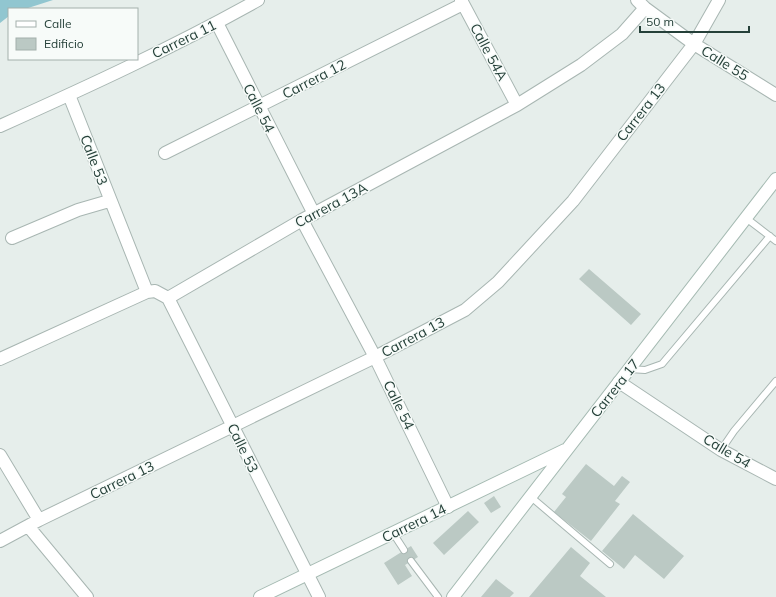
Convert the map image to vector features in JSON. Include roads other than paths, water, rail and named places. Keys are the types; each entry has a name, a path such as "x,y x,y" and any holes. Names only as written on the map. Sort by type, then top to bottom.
{"street":[{"name":"Carrera 11","path":"0,126 69,95 217,23 258,0"},
{"name":"Carrera 13","path":"0,541 33,523 375,357 464,310 498,282 573,201 694,44 719,0"},
{"name":"Calle 54A","path":"462,2 517,105"},
{"name":"Carrera 12","path":"165,153 462,2"},
{"name":"Calle 55","path":"641,4 694,44 776,95"},
{"name":"Carrera 13A","path":"168,298 302,220 517,105 581,65 622,34 641,4"},
{"name":"Calle 54","path":"217,23 258,107 314,214"},
{"name":"Calle 53","path":"69,95 109,201 147,292"},
{"name":"Carrera 17","path":"453,597 776,179"},
{"path":"12,238 78,210 109,201"},
{"name":"Calle 54","path":"302,220 375,357 448,507"},
{"path":"0,359 147,292 155,292 168,298"},
{"name":"Calle 53","path":"168,298 319,597"},
{"name":"Calle 54","path":"619,382 721,450 776,479"},
{"name":"Carrera 14","path":"260,597 568,449"},
{"path":"0,455 33,523 87,597"}],"lane":[{"path":"746,218 776,241"},
{"path":"629,369 644,370 662,364 770,236"},
{"path":"721,450 734,430 776,381"},
{"path":"531,497 610,564"},
{"path":"393,533 404,550"},
{"path":"411,561 438,597"}],"water":[{"path":"0,0 53,0 28,8 8,8 8,17 0,23"}]}
